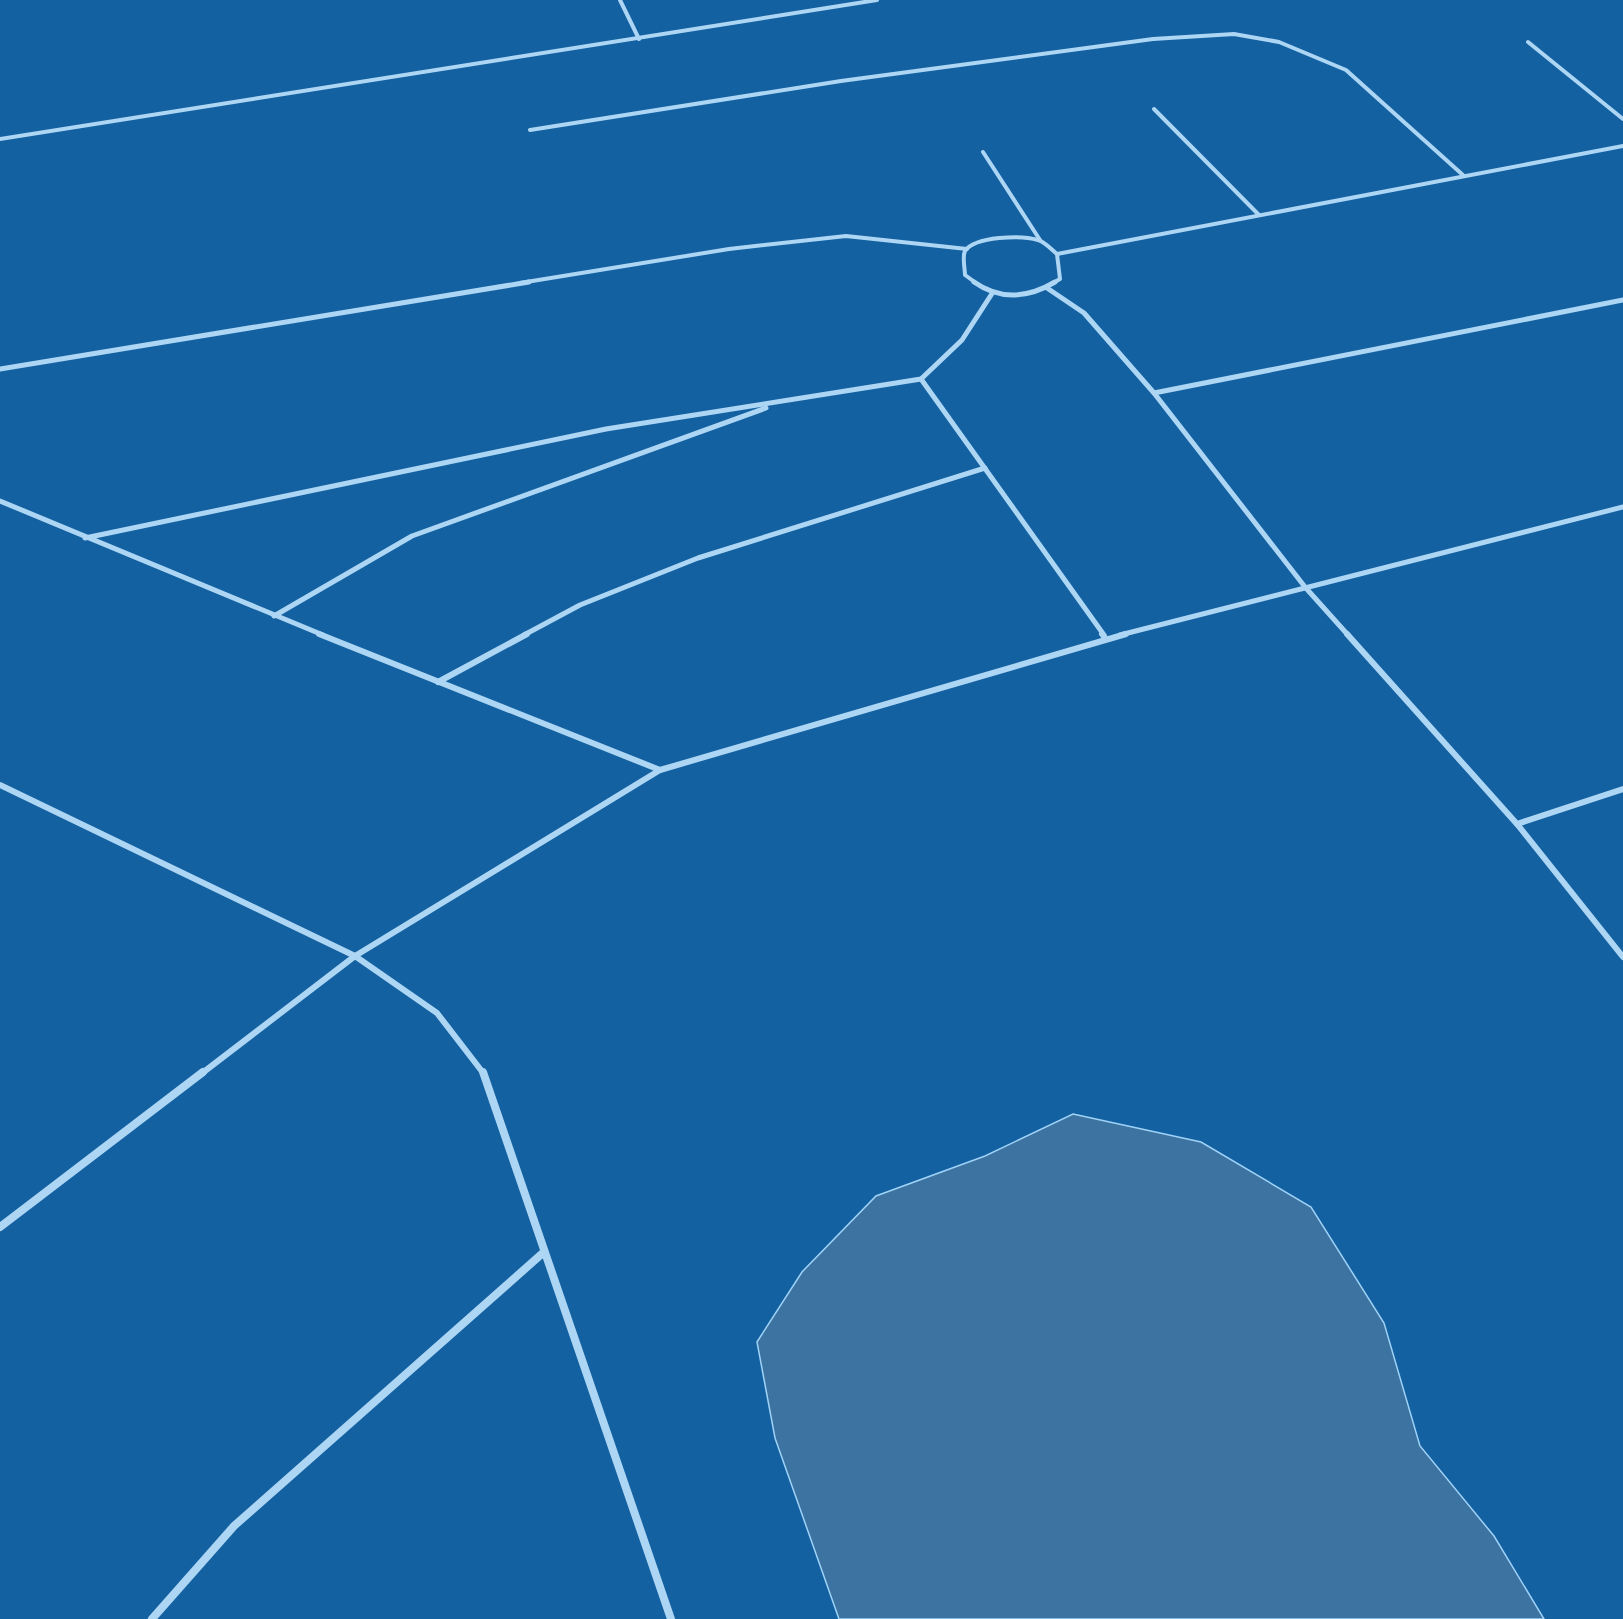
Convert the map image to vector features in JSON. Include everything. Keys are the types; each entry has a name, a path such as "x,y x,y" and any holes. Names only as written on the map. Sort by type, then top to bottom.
{"street":[{"path":"620,0 639,39"},
{"path":"0,139 877,0"},
{"path":"530,130 852,80 1154,39 1234,34 1279,42 1346,70 1464,176"},
{"path":"1528,42 1623,119"},
{"path":"1154,110 1259,215"},
{"path":"1057,254 1623,146"},
{"path":"967,249 964,253 965,275 993,292 1009,295 1033,294 1060,279 1057,254 1040,240 983,152"},
{"path":"0,369 729,249 846,236 967,249 992,238 1012,236 1040,240"},
{"path":"1047,288 1084,312 1154,393 1305,587 1517,824 1623,957"},
{"path":"85,538 606,429 921,379 962,340 993,292"},
{"path":"1154,393 1623,300"},
{"path":"921,379 1106,639"},
{"path":"274,616 412,536 778,403"},
{"path":"438,682 580,605 687,562 985,468"},
{"path":"0,501 274,616 660,770"},
{"path":"2,1223 355,956 660,770 1106,639 1623,507"},
{"path":"0,785 355,956 437,1013 483,1071 671,1619"},
{"path":"1517,824 1623,789"},
{"path":"152,1619 234,1526 544,1252"}],"water":[{"path":"1073,1114 1201,1142 1311,1207 1384,1323 1420,1446 1494,1536 1544,1619 839,1619 775,1438 757,1342 802,1272 876,1196 985,1156"}]}
